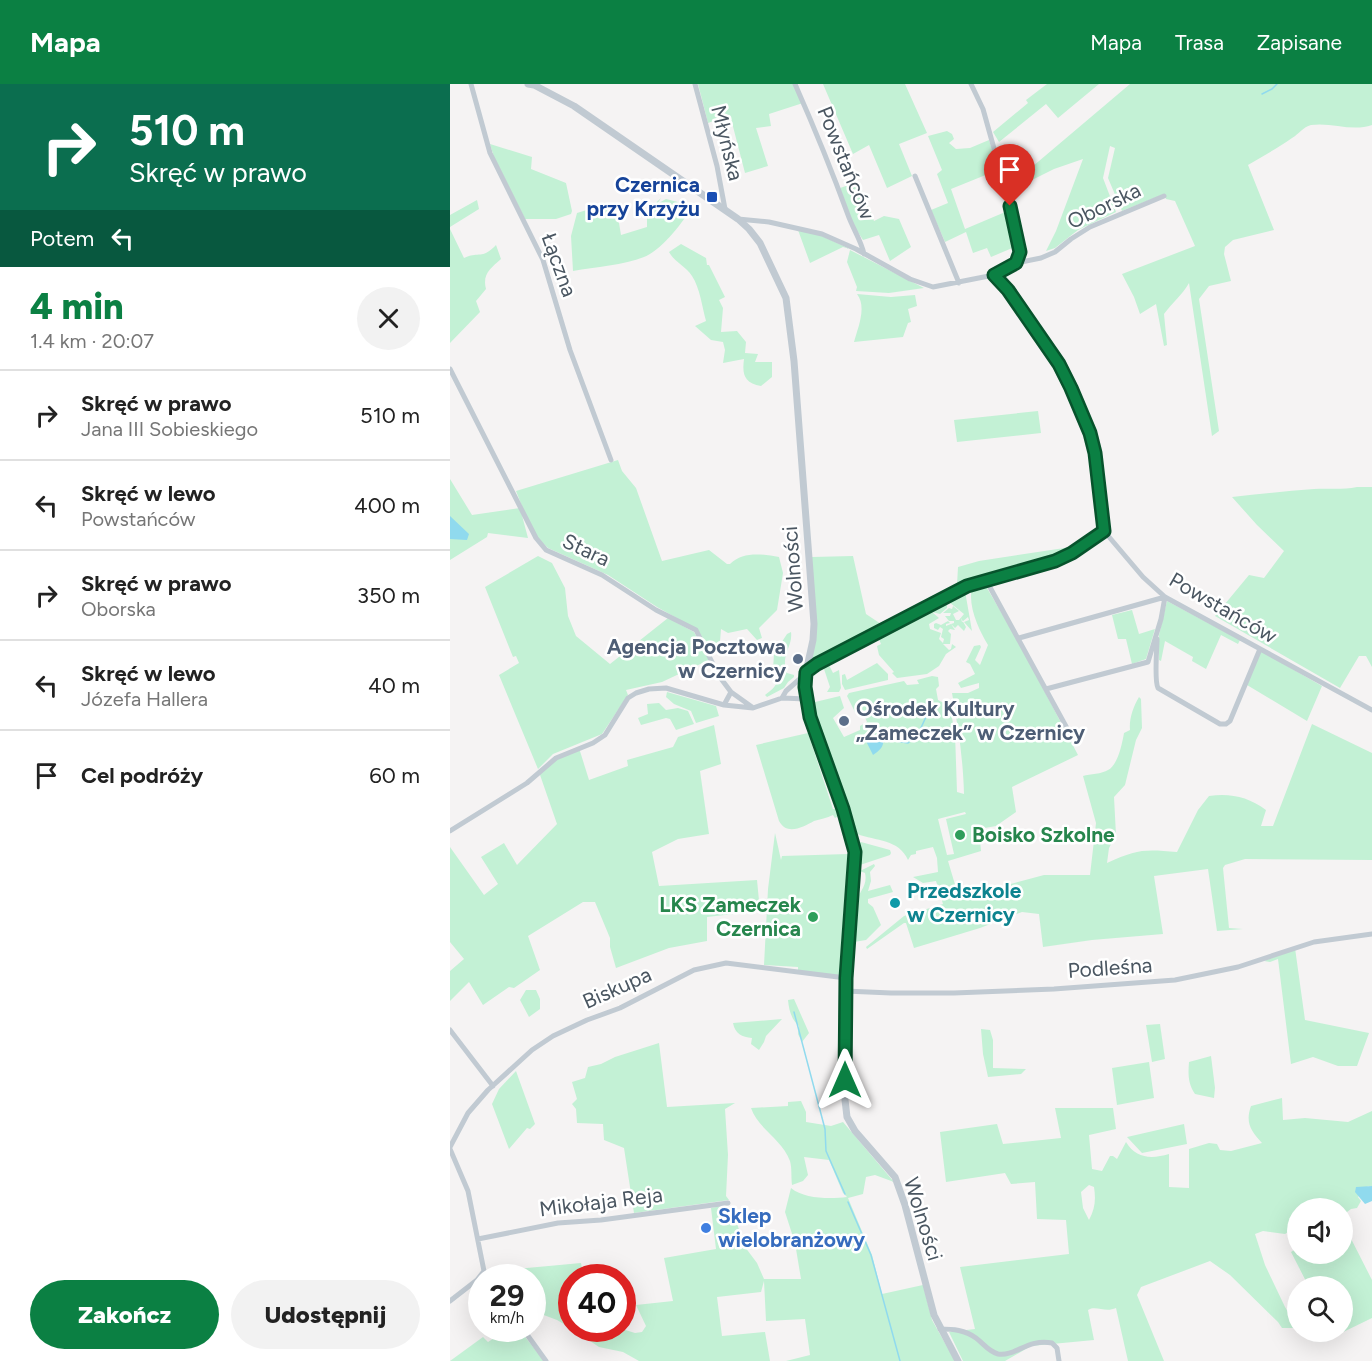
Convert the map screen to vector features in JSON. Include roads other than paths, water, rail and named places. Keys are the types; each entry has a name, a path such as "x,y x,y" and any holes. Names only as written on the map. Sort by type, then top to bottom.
{"street":[{"name":"Łączna","path":"471,84 490,153 543,260 570,350 611,460"},
{"name":"Wolności","path":"528,84 574,106 738,219 760,243 786,298 790,322 814,624 806,672 806,699 813,728 843,809 855,852 845,991 847,1117 855,1131 895,1177 905,1205 930,1301 940,1329 958,1361"},
{"name":"Młyńska","path":"695,84 717,166 725,209"},
{"name":"Powstańców","path":"795,84 822,146 852,226 862,243 864,254"},
{"path":"971,84 983,109 1015,224 1020,252 1016,263"},
{"path":"915,176 959,283"},
{"name":"Oborska","path":"994,275 1016,263 1048,255 1090,227 1164,196"},
{"name":"Powstańców","path":"738,219 768,222 822,234 856,249 910,279 933,287 994,275"},
{"path":"856,249 862,243"},
{"path":"782,698 786,691 806,672 847,648 967,586 1055,561 1072,553 1104,531 1095,453 1090,433 1071,388 1059,364 1008,290 994,275"},
{"name":"Stara","path":"450,369 534,536 546,550 602,575 657,610 696,630 719,676 731,692 753,708"},
{"name":"Powstańców","path":"1104,531 1143,577 1165,597 1372,710"},
{"path":"986,580 1074,741"},
{"path":"1019,638 1165,597 1148,662"},
{"path":"1157,634 1155,680 1158,688 1220,724 1230,721 1260,649"},
{"path":"1047,689 1148,662 1157,666"},
{"path":"450,831 526,783 556,758 593,743 605,735 628,698 636,693 649,689 666,688 724,705 753,708 782,698 806,699"},
{"path":"724,705 731,692"},
{"name":"Podleśna","path":"845,991 954,993 1175,980 1238,967 1314,942 1372,934"},
{"name":"Biskupa","path":"450,1148 468,1113 532,1050 553,1036 586,1020 620,1008 694,970 726,963 846,978"},
{"path":"450,1030 493,1086"},
{"path":"450,1148 468,1191 483,1264"},
{"name":"Mikołaja Reja","path":"478,1239 558,1223 601,1220 728,1203"},
{"path":"450,1301 468,1287"},
{"path":"940,1329 963,1331 975,1337 988,1350 999,1354 1007,1354 1036,1341 1052,1343 1057,1348 1059,1361"},
{"path":"532,1342 546,1361"}],"water":[{"path":"450,516 469,534 467,540 450,539"},
{"path":"879,736 884,739 883,745 873,755 866,741 871,737"},
{"path":"1372,1186 1372,1201 1365,1204 1355,1192 1356,1187"}],"waterway":[{"path":"1262,94 1277,84"},
{"path":"884,739 908,743 918,734 926,717"},
{"path":"794,1012 825,1129 826,1151 845,1194"},
{"path":"848,1202 871,1255 900,1361"}],"place":[{"name":"Czernica przy Krzyżu","path":"712,197"},
{"name":"Agencja Pocztowa w Czernicy","path":"798,659"},
{"name":"Ośrodek Kultury „Zameczek” w Czernicy","path":"844,721"},
{"name":"Boisko Szkolne","path":"960,835"},
{"name":"Przedszkole w Czernicy","path":"895,903"},
{"name":"LKS Zameczek Czernica","path":"813,917"},
{"name":"Sklep wielobranżowy","path":"706,1228"}]}
